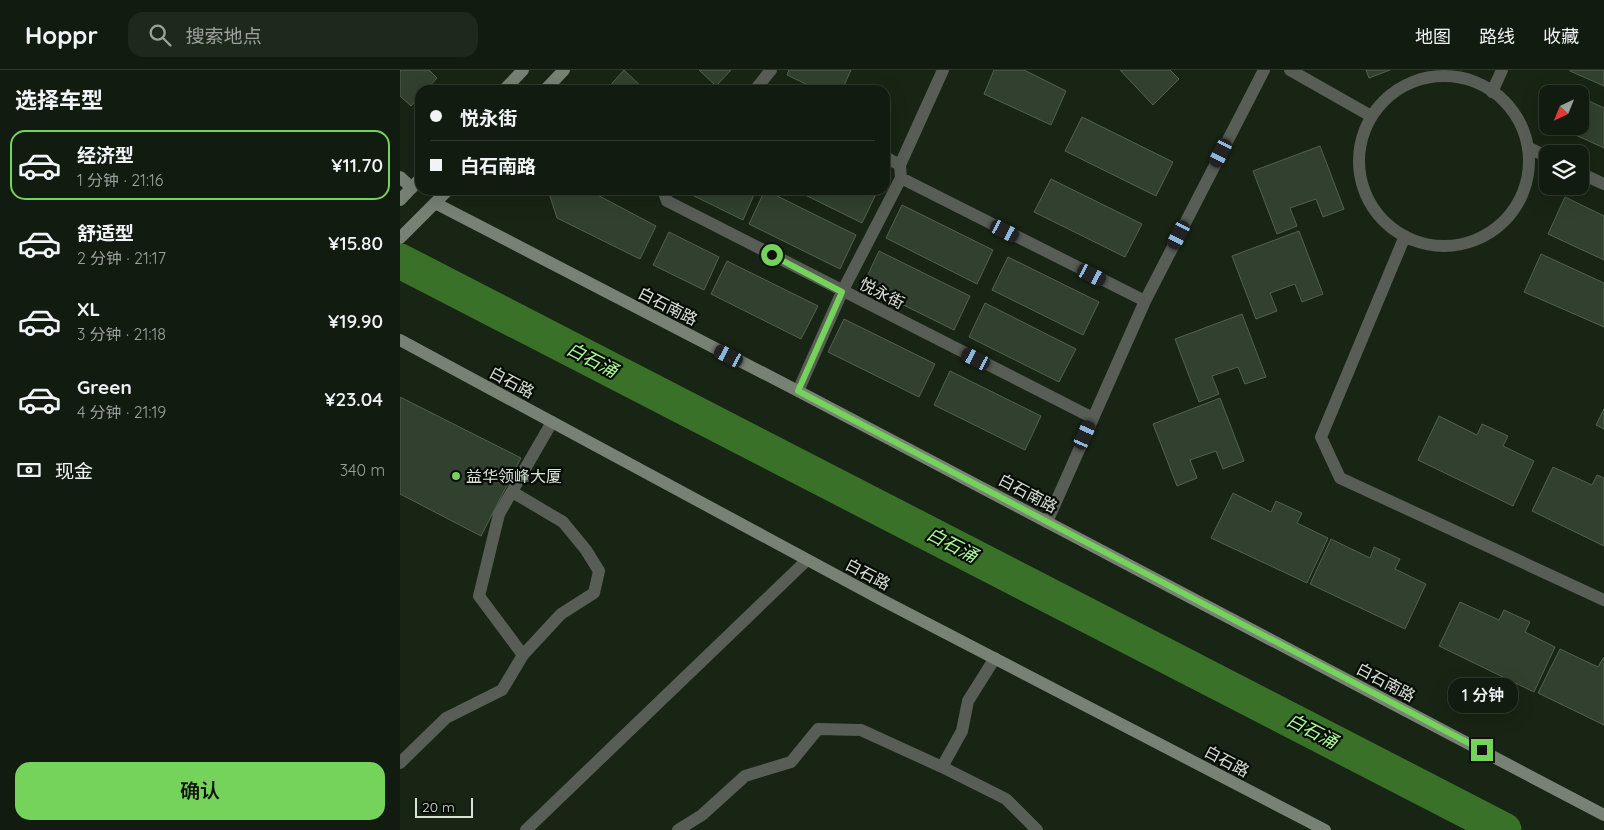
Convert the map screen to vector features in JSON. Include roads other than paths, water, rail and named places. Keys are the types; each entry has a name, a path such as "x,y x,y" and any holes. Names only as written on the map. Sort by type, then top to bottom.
{"street":[{"path":"509,85 523,70"},
{"path":"550,85 564,70"},
{"path":"760,85 771,70"},
{"path":"798,391 842,292 901,178 900,165 943,70"},
{"path":"1047,522 1145,301 1264,70"},
{"path":"1290,70 1371,116"},
{"path":"1492,92 1502,70"},
{"path":"1446,76 1475,81 1492,92 1500,96 1519,120 1529,148 1529,177 1518,205 1499,228 1473,242 1447,246 1420,243 1396,231 1376,212 1364,189 1359,163 1362,136 1371,116 1393,92 1416,80 1446,76"},
{"path":"1529,148 1539,153"},
{"path":"890,160 900,165"},
{"path":"1589,176 1604,184"},
{"path":"400,177 415,183"},
{"path":"901,178 1145,301"},
{"path":"400,200 415,184"},
{"path":"400,238 443,195"},
{"name":"悦永街","path":"665,195 667,200 842,292 1093,418"},
{"name":"白石南路","path":"434,203 798,391 1604,815"},
{"path":"1404,236 1320,437 1340,478 1604,600"},
{"name":"白石路","path":"400,340 807,560 1324,830"},
{"path":"523,655 478,596 499,514 552,422"},
{"path":"400,763 446,718 502,690 523,655 561,614 594,593 599,571 586,550 562,522 514,493"},
{"path":"526,830 807,560"},
{"path":"942,767 962,731 968,701 995,658"},
{"path":"678,830 702,815 745,776 791,762 818,729 861,730 942,767 1006,799 1037,830"}],"waterway":[{"name":"白石涌","path":"400,261 1504,830"}],"place":[{"name":"益华领峰大厦","path":"456,476"}]}
